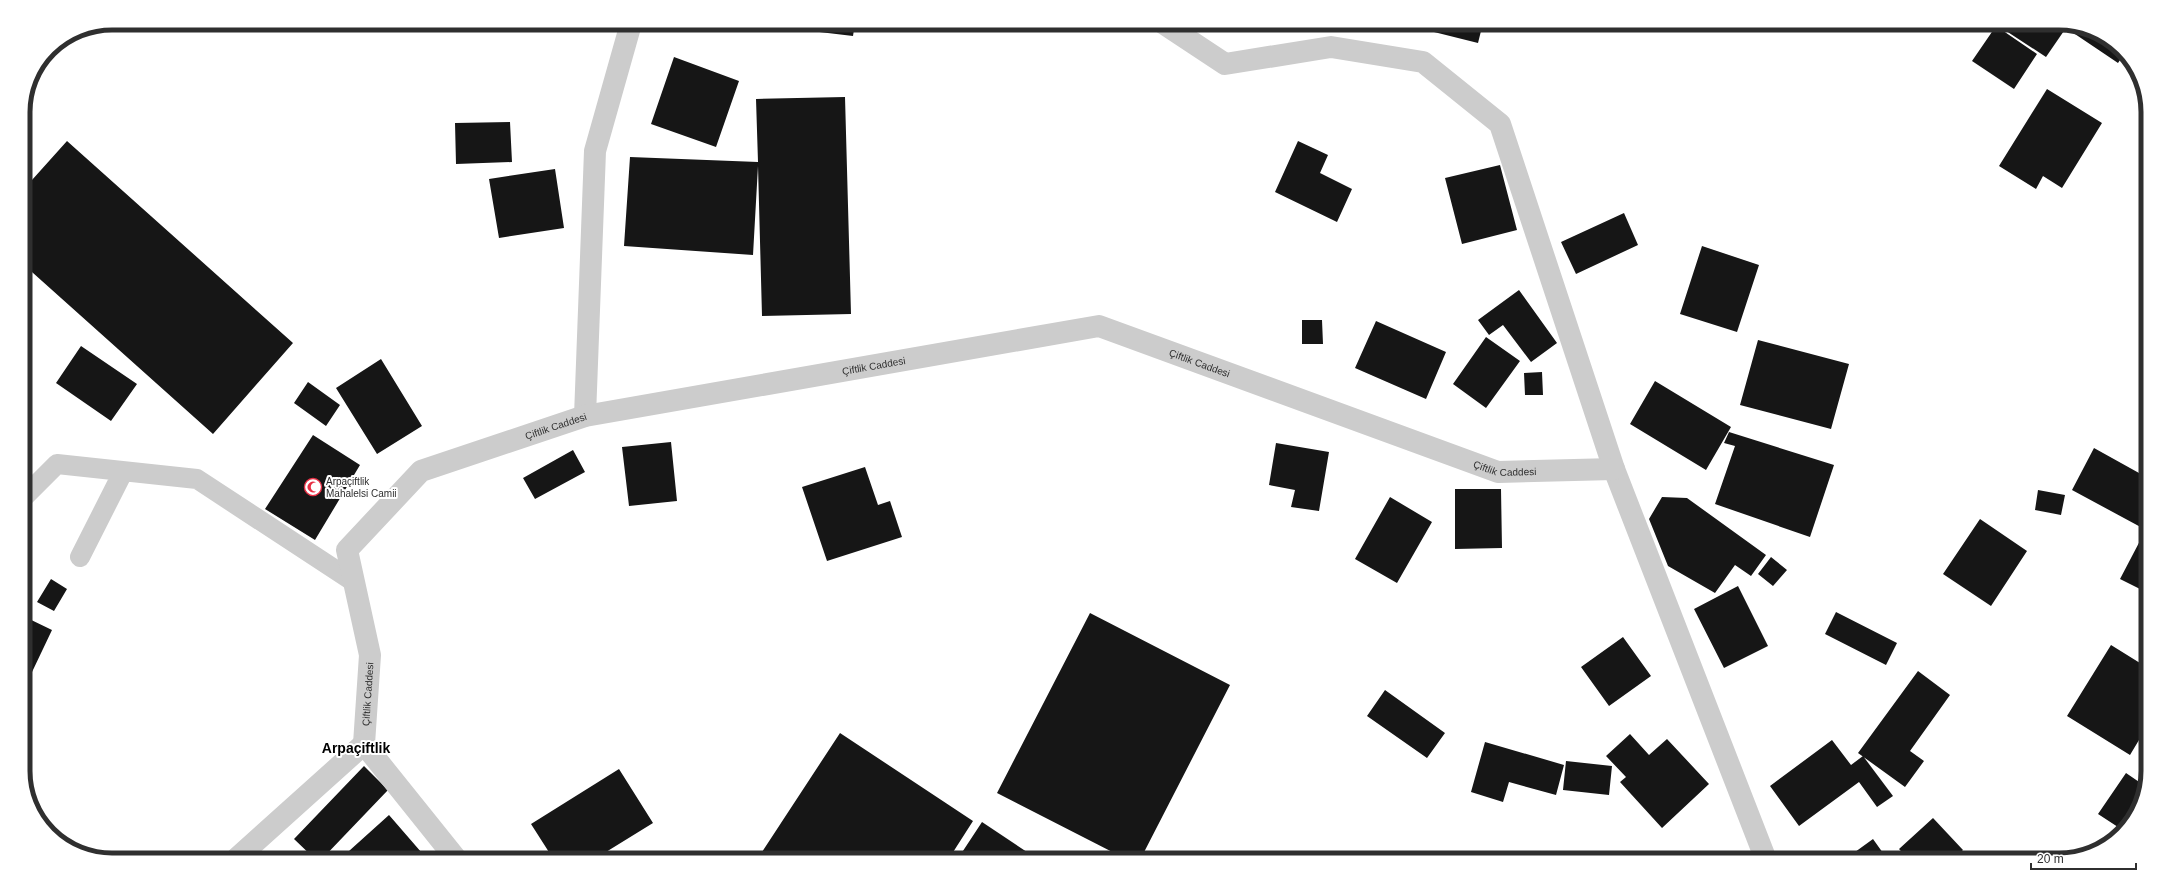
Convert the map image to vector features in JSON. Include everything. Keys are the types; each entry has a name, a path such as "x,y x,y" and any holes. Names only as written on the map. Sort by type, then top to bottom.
{"street":[{"path":"584,416 595,152 632,30"},
{"path":"1174,30 1225,64 1331,47 1423,62 1500,124 1614,468 1763,853"},
{"name":"Çiftlik Caddesi","path":"364,744 370,655 347,550 421,471 584,416 1099,326 1498,472 1614,468"},
{"path":"243,853 364,744 451,853"}],"lane":[{"path":"30,491 57,464 197,479 354,582"},
{"path":"80,557 123,472"}],"building":[{"path":"811,30 854,30 853,36"},
{"path":"1426,30 1481,30 1478,43"},
{"path":"1993,30 2002,30 2037,54 2014,89 1972,61"},
{"path":"2005,30 2064,31 2046,57"},
{"path":"2071,31 2090,36 2109,47 2121,59 2118,63"},
{"path":"674,57 739,81 716,147 651,124"},
{"path":"2047,89 2102,123 2062,188 2043,176 2036,189 1999,166"},
{"path":"845,97 851,314 762,316 758,166 753,255 624,246 630,157 758,162 756,99"},
{"path":"510,122 512,162 456,164 455,123"},
{"path":"67,141 293,343 213,434 30,270 30,182"},
{"path":"1298,141 1328,155 1320,173 1352,189 1337,222 1275,192"},
{"path":"1500,165 1517,230 1462,244 1445,178"},
{"path":"555,169 564,228 499,238 489,179"},
{"path":"1624,213 1638,245 1576,274 1561,242"},
{"path":"1702,246 1759,265 1737,332 1680,314"},
{"path":"1519,290 1557,343 1531,362 1503,325 1489,335 1478,320"},
{"path":"1302,320 1322,320 1323,344 1302,344"},
{"path":"1376,321 1446,352 1426,399 1355,368"},
{"path":"1486,337 1520,361 1486,408 1453,384"},
{"path":"1758,340 1849,364 1831,429 1740,405"},
{"path":"81,346 137,384 111,421 56,383"},
{"path":"381,359 422,426 377,454 336,388"},
{"path":"1542,372 1543,395 1525,395 1524,373"},
{"path":"1655,381 1731,427 1706,470 1630,424"},
{"path":"308,382 340,405 326,426 294,403"},
{"path":"1729,432 1834,465 1810,537 1715,504 1735,446 1724,443"},
{"name":"Arpaçiftlik Mahalelsi Camii","path":"313,435 360,465 315,540 265,509"},
{"path":"671,442 677,501 629,506 622,447"},
{"path":"1276,443 1329,452 1319,511 1291,507 1295,490 1269,485"},
{"path":"2094,448 2141,474 2141,527 2072,490"},
{"path":"573,450 585,472 535,499 523,478"},
{"path":"865,467 878,505 890,501 902,537 827,561 802,487"},
{"path":"1455,489 1501,489 1502,548 1455,549"},
{"path":"2038,490 2065,495 2061,515 2035,510"},
{"path":"1390,497 1432,522 1397,583 1355,559"},
{"path":"1662,497 1687,498 1766,555 1751,576 1735,565 1715,593 1668,566 1649,519"},
{"path":"1980,519 2027,551 1991,606 1943,574"},
{"path":"2141,539 2141,590 2120,579"},
{"path":"1771,557 1787,570 1773,586 1758,574"},
{"path":"51,579 67,589 54,611 37,602"},
{"path":"1738,586 1768,646 1724,668 1694,609"},
{"path":"1836,612 1897,643 1886,665 1825,634"},
{"path":"1090,613 1230,685 1144,853 1114,853 997,793"},
{"path":"30,619 52,630 30,676"},
{"path":"1623,637 1651,676 1609,706 1581,667"},
{"path":"2111,645 2141,664 2141,737 2130,755 2067,716"},
{"path":"1918,671 1950,695 1910,751 1924,761 1905,787 1858,753"},
{"path":"1385,690 1445,733 1427,758 1367,716"},
{"path":"840,733 973,821 952,853 762,852"},
{"path":"1630,734 1649,755 1667,739 1709,784 1662,828 1620,782 1626,777 1606,756"},
{"path":"1832,740 1851,765 1863,756 1893,796 1877,807 1859,782 1799,826 1770,786"},
{"path":"1485,742 1564,765 1556,795 1509,782 1503,802 1471,792"},
{"path":"1566,761 1612,766 1609,795 1563,790"},
{"path":"364,766 388,790 328,853 309,853 294,839"},
{"path":"619,769 653,823 604,853 550,853 531,824"},
{"path":"2126,773 2140,782 2135,802 2130,812 2118,827 2098,814"},
{"path":"389,815 422,853 347,853"},
{"path":"1933,818 1963,850 1960,853 1903,853 1899,849"},
{"path":"982,822 1028,853 962,853"},
{"path":"1873,839 1883,853 1854,853"}],"place":[{"name":"Arpaçiftlik Mahalelsi Camii","path":"313,487"}],"district":[{"name":"Arpaçiftlik","path":"356,748"}]}
